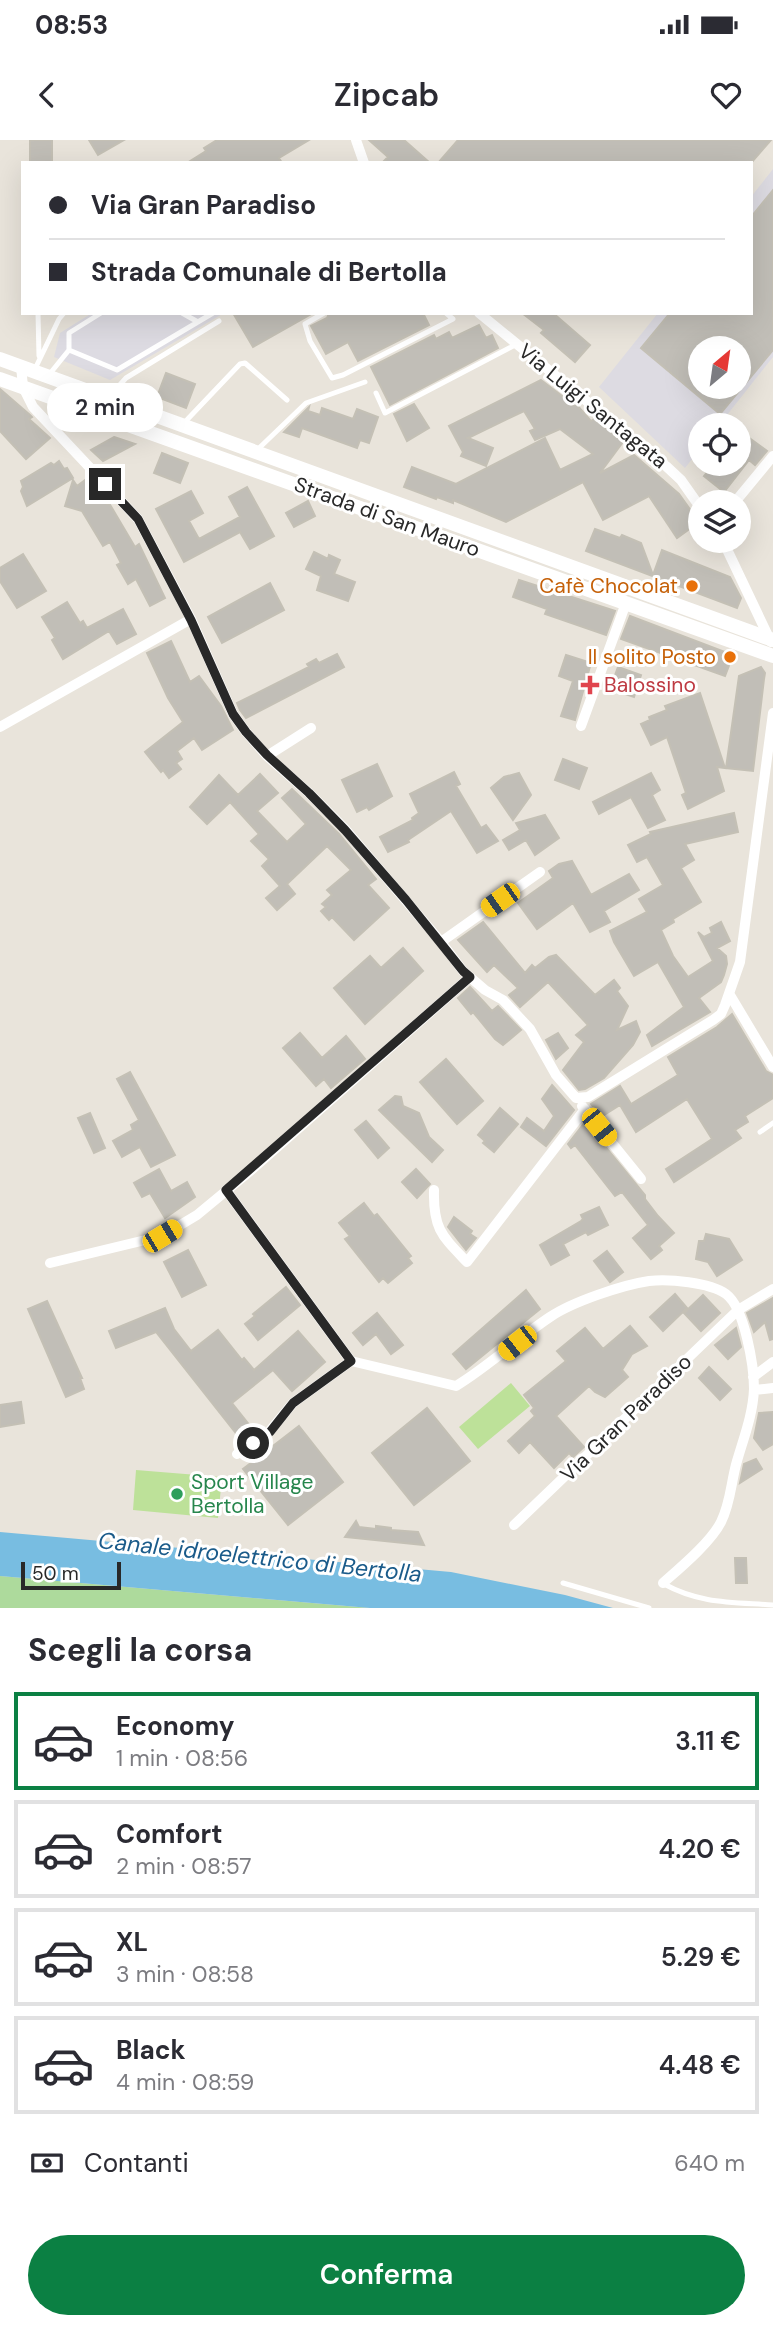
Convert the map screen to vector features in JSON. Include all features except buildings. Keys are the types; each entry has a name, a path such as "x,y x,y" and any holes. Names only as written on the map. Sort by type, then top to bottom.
{"main road":[{"name":"Strada di San Mauro","path":"0,359 35,368 108,398 772,641"},
{"name":"Strada di San Mauro","path":"0,379 773,656"}],"street":[{"path":"356,140 363,161"},
{"name":"Via Luigi Santagata","path":"481,315 666,466 688,490"},
{"path":"35,368 23,387 36,411 138,519 191,620 233,714 267,755 345,830 463,971 503,1000 530,1030 556,1075 640,1180"},
{"path":"745,490 773,456"},
{"path":"729,553 772,641"},
{"path":"581,726 626,603"},
{"path":"0,727 191,620"},
{"path":"576,1098 588,1097 721,1014 740,962 773,713"},
{"path":"267,755 311,728"},
{"path":"441,942 540,872"},
{"path":"50,1263 162,1236 197,1214 470,977"},
{"path":"730,995 773,1067"},
{"path":"434,1190 439,1234 467,1262 585,1109"},
{"path":"226,1190 351,1361 456,1386 483,1369 551,1316 593,1297 649,1281 699,1283 727,1295 738,1310 750,1349 754,1390 748,1428 731,1495 720,1524 688,1561 663,1583"},
{"name":"Via Gran Paradiso","path":"514,1525 738,1310 773,1289"},
{"path":"237,1454 270,1432 293,1403 351,1361"},
{"path":"753,1377 773,1362"},
{"path":"754,1390 773,1388"}],"lane":[{"path":"35,368 38,315"},
{"path":"35,368 62,315"},
{"path":"69,350 69,333 98,315"},
{"path":"186,315 198,322"},
{"path":"69,350 117,370 210,315"},
{"path":"321,315 305,324 310,341 332,378 343,375 453,319 448,315"},
{"path":"108,398 126,378 219,321"},
{"path":"376,393 386,413 517,344"},
{"path":"35,368 69,350"},
{"path":"183,424 240,364 245,363 287,400"},
{"path":"343,375 348,388"},
{"path":"256,451 306,403 365,382"},
{"path":"760,1132 773,1124"},
{"path":"563,1583 649,1608"},
{"path":"663,1583 685,1595 720,1602 773,1605"}],"shaded area":[{"path":"773,169 773,357 751,385 751,336 688,336 688,399 740,399 729,413 688,413 688,464 685,468 599,387 656,315 753,315 753,194"},
{"path":"89,315 221,315 110,380 54,357 60,333"}],"green space":[{"path":"511,1383 530,1406 478,1449 459,1427"},
{"name":"Sport Village Bertolla","path":"136,1470 222,1477 218,1518 133,1510"},
{"path":"0,1576 370,1608 0,1608"}],"water":[{"name":"Canale idroelettrico di Bertolla","path":"0,1532 451,1572 565,1595 613,1608 370,1608 0,1576"}],"place":[{"name":"Cafè Chocolat","path":"692,586"},
{"name":"Il solito Posto","path":"730,657"},
{"name":"Balossino","path":"590,685"},
{"name":"Sport Village Bertolla","path":"177,1494"}],"route":[{"path":"105,484 138,519 191,620 233,714 246,732 345,830 470,977 226,1190 351,1361 293,1403 270,1432 253,1443"}]}
